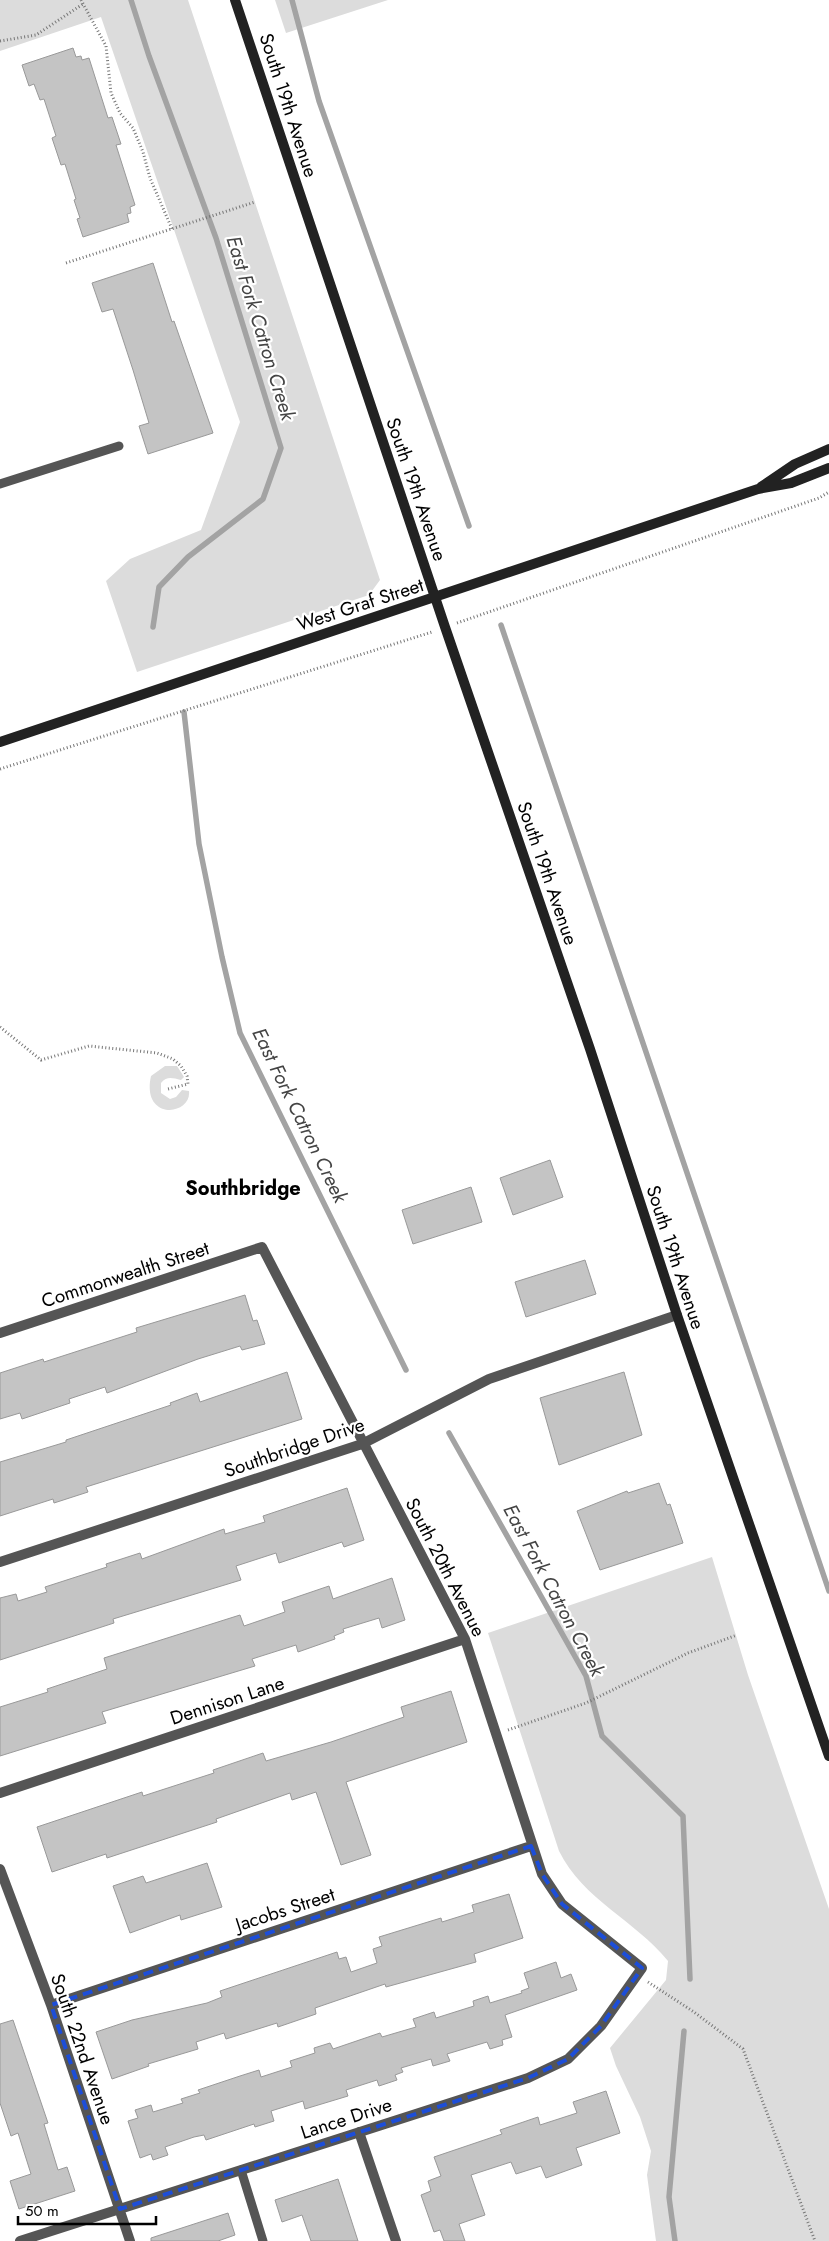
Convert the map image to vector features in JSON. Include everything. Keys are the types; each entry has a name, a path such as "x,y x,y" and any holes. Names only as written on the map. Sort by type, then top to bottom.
{"main road":[{"name":"South 19th Avenue","path":"235,0 435,598 590,1049 677,1315 829,1756"},
{"name":"West Graf Street","path":"758,489 795,464 829,449"},
{"name":"West Graf Street","path":"0,742 758,489 791,483 829,468"}],"street":[{"name":"Commonwealth Street","path":"0,1333 262,1247"},
{"name":"South 20th Avenue","path":"262,1247 362,1444 465,1640 531,1846 542,1874 562,1904 639,1971"},
{"name":"Southbridge Drive","path":"0,1562 362,1444 489,1379 677,1315"},
{"name":"Dennison Lane","path":"0,1793 465,1640"},
{"name":"Jacobs Street","path":"51,2005 531,1846"},
{"name":"South 22nd Avenue","path":"0,1869 51,2005 130,2241"},
{"name":"Lance Drive","path":"20,2241 528,2078 568,2059 601,2026 639,1971"},
{"path":"359,2132 396,2241"}],"lane":[{"path":"0,484 119,446"},
{"path":"241,2170 263,2241"}],"path":[{"path":"0,41 36,35 82,2 106,46 111,92 120,113 133,128 143,152 150,178 164,206 172,228"},
{"path":"66,263 255,202"},
{"path":"482,614 819,498 829,492"},
{"path":"0,770 388,644 409,640"},
{"path":"0,1027 41,1060 54,1058 89,1046 157,1053 173,1059 187,1076 188,1084 168,1089"},
{"path":"496,1734 586,1703 688,1653 737,1635"},
{"path":"639,1971 743,2049 815,2241"}],"highlighted area":[{"path":"531,1846 542,1874 562,1904 642,1968 601,2026 568,2059 528,2078 120,2209 51,2005"}],"shaded area":[{"path":"0,0 188,0 380,580 369,595 137,672 106,581 130,559 201,530 240,422 101,17 0,51"},
{"path":"275,0 388,0 286,33"},
{"path":"165,1066 177,1066 184,1077 181,1080 165,1079 161,1083 161,1093 170,1099 176,1097 182,1090 189,1091 188,1099 183,1106 176,1109 167,1110 159,1107 153,1101 150,1091 151,1076"},
{"path":"712,1557 748,1675 829,1909 829,2241 656,2241 647,2175 651,2151 640,2117 616,2066 610,2048 666,1980 668,1961 640,1933 595,1897 569,1868 559,1851 488,1633"}],"building":[{"path":"73,48 76,57 81,56 82,60 89,58 108,118 112,117 121,144 116,145 135,205 130,207 131,213 127,214 129,222 83,237 77,219 80,218 74,200 76,199 65,164 61,165 52,138 56,136 44,99 40,100 34,84 29,86 22,65"},
{"path":"153,263 172,322 174,321 213,433 148,454 139,426 149,423 133,370 113,309 102,312 92,283"},
{"path":"550,1160 563,1197 513,1215 500,1178"},
{"path":"471,1187 482,1222 413,1244 402,1210"},
{"path":"585,1260 596,1294 526,1317 515,1282"},
{"path":"245,1295 253,1321 257,1320 265,1344 242,1350 240,1346 198,1359 107,1393 105,1387 69,1399 70,1403 22,1419 20,1413 0,1419 0,1373 43,1359 44,1362 137,1332 136,1328"},
{"path":"287,1372 302,1419 86,1487 88,1492 54,1503 53,1499 0,1516 0,1462 66,1442 66,1440 171,1405 170,1403 197,1393 200,1402"},
{"path":"624,1372 642,1435 559,1465 540,1398"},
{"path":"659,1483 667,1505 670,1504 683,1543 600,1570 577,1511 627,1491 628,1493"},
{"path":"347,1488 364,1540 344,1547 342,1542 279,1563 276,1553 236,1566 241,1580 113,1619 114,1623 0,1660 0,1598 16,1594 18,1601 47,1592 45,1587 107,1567 106,1564 140,1553 142,1559 224,1529 225,1534 265,1522 263,1516"},
{"path":"392,1578 405,1620 382,1628 379,1618 343,1629 344,1632 334,1636 335,1639 298,1652 296,1645 252,1659 255,1666 102,1712 106,1723 0,1756 0,1707 48,1692 47,1689 107,1669 104,1658 240,1615 244,1626 285,1612 282,1602 329,1586 333,1599"},
{"path":"451,1691 467,1742 346,1782 371,1855 341,1865 316,1792 292,1800 290,1793 216,1819 217,1822 107,1858 106,1854 52,1872 37,1827 142,1792 143,1796 214,1773 213,1770 263,1753 266,1761 331,1742 404,1717 401,1707"},
{"path":"207,1863 222,1907 181,1920 180,1915 130,1933 113,1886 143,1876 146,1883"},
{"path":"509,1894 523,1938 474,1954 476,1962 386,1987 385,1984 315,2008 316,2014 278,2027 277,2023 226,2039 224,2033 196,2042 198,2049 148,2064 149,2066 112,2079 96,2032 132,2020 207,2003 222,1997 220,1991 337,1952 339,1959 346,1957 351,1972 377,1963 373,1949 382,1946 379,1937 441,1918 442,1922 474,1912 472,1905"},
{"path":"556,1962 561,1978 571,1974 577,1990 505,2015 512,2037 502,2040 503,2045 490,2049 487,2042 447,2054 450,2061 433,2066 431,2059 401,2068 403,2072 395,2075 397,2080 379,2086 377,2080 346,2090 348,2096 305,2109 303,2101 271,2111 274,2121 255,2127 254,2124 206,2140 204,2135 194,2137 165,2147 168,2155 153,2160 151,2154 140,2158 128,2121 138,2118 135,2110 151,2105 153,2112 183,2103 181,2099 200,2093 198,2090 240,2076 259,2070 261,2077 292,2067 290,2061 315,2053 314,2048 330,2043 333,2049 380,2033 382,2037 416,2027 413,2019 434,2012 436,2018 474,2006 473,2001 488,1996 490,2003 522,1993 521,1991 529,1988 524,1973"},
{"path":"13,2020 48,2123 44,2124 58,2170 67,2167 75,2191 19,2209 10,2181 31,2174 18,2133 11,2136 0,2103 0,2024"},
{"path":"606,2091 620,2133 576,2148 582,2165 546,2178 541,2166 516,2174 511,2162 471,2175 485,2215 459,2224 465,2241 444,2241 440,2230 434,2232 421,2195 431,2191 428,2181 441,2176 434,2157 502,2134 500,2130 538,2117 540,2125 577,2113 573,2102"},
{"path":"338,2179 358,2241 311,2241 302,2215 282,2222 275,2200"},
{"path":"228,2213 235,2235 218,2241 151,2241 151,2238"}],"waterway":[{"name":"East Fork Catron Creek","path":"131,0 149,56 216,238 281,448 263,499 188,557 159,587 153,627"},
{"path":"292,0 319,101 469,526"},
{"path":"501,625 829,1591"},
{"name":"East Fork Catron Creek","path":"184,712 199,844 240,1033 406,1370"},
{"name":"East Fork Catron Creek","path":"449,1433 586,1676 602,1736 683,1816 690,1979"},
{"name":"East Fork Catron Creek","path":"675,2241 669,2197 684,2031"}],"district":[{"name":"Southbridge","path":"243,1188"}]}
